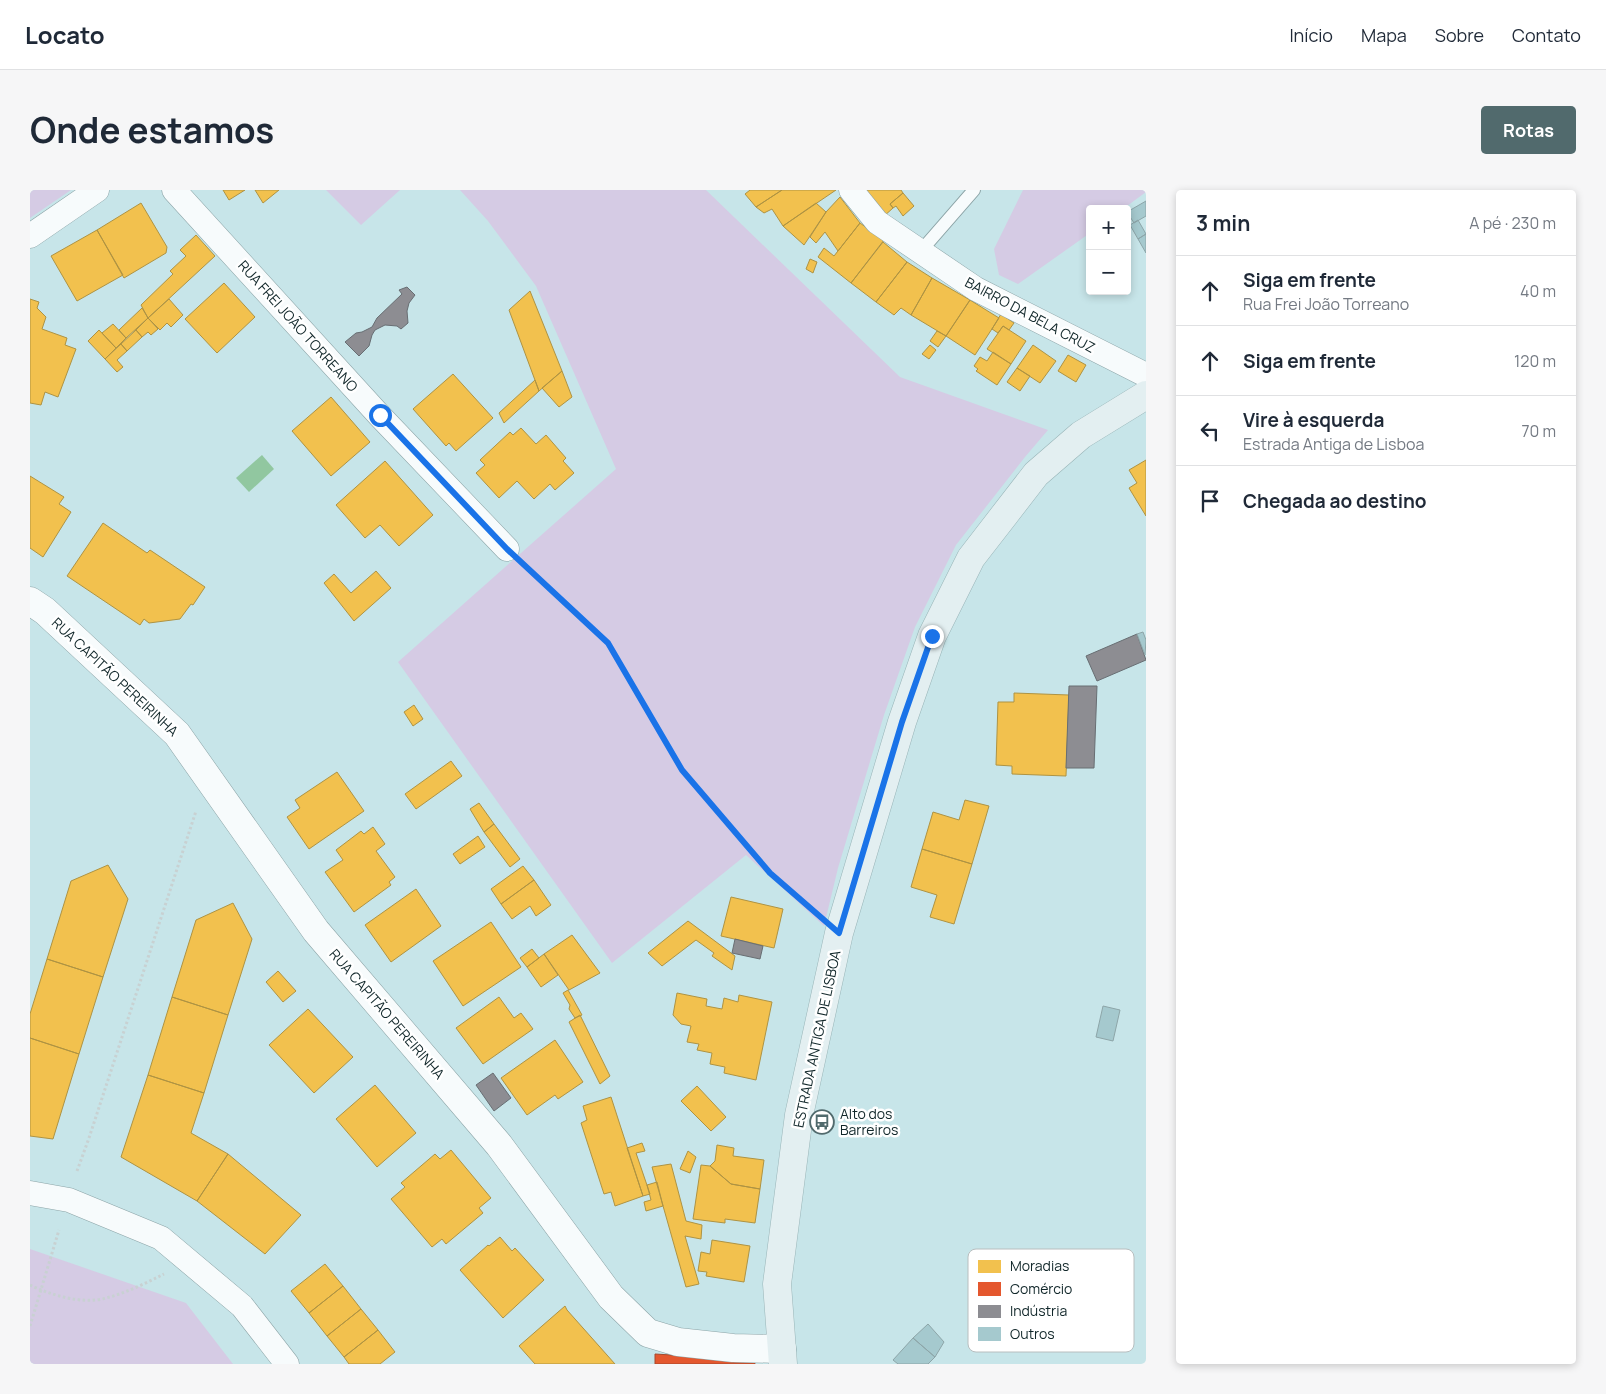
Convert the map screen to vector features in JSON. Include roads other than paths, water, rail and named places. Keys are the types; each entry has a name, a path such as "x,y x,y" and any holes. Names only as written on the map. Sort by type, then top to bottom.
{"main road":[{"name":"ESTRADA ANTIGA DE LISBOA","path":"783,1356 777,1284 799,1115 839,933 902,722 932,636 971,558 1036,474 1082,435 1146,395"}],"street":[{"path":"30,236 97,190"},
{"name":"RUA FREI JOÃO TORREANO","path":"174,190 380,415 507,549"},
{"name":"BAIRRO DA BELA CRUZ","path":"851,190 876,222 976,289 1146,375"},
{"name":"RUA CAPITÃO PEREIRINHA","path":"30,602 46,611 177,734 316,931 499,1145 611,1297 648,1333 678,1342 783,1356"},
{"path":"30,1193 68,1200 161,1238 242,1306 287,1364"}],"lane":[{"path":"920,252 974,190"}],"place":[{"name":"Alto dos Barreiros","path":"822,1122"}]}
